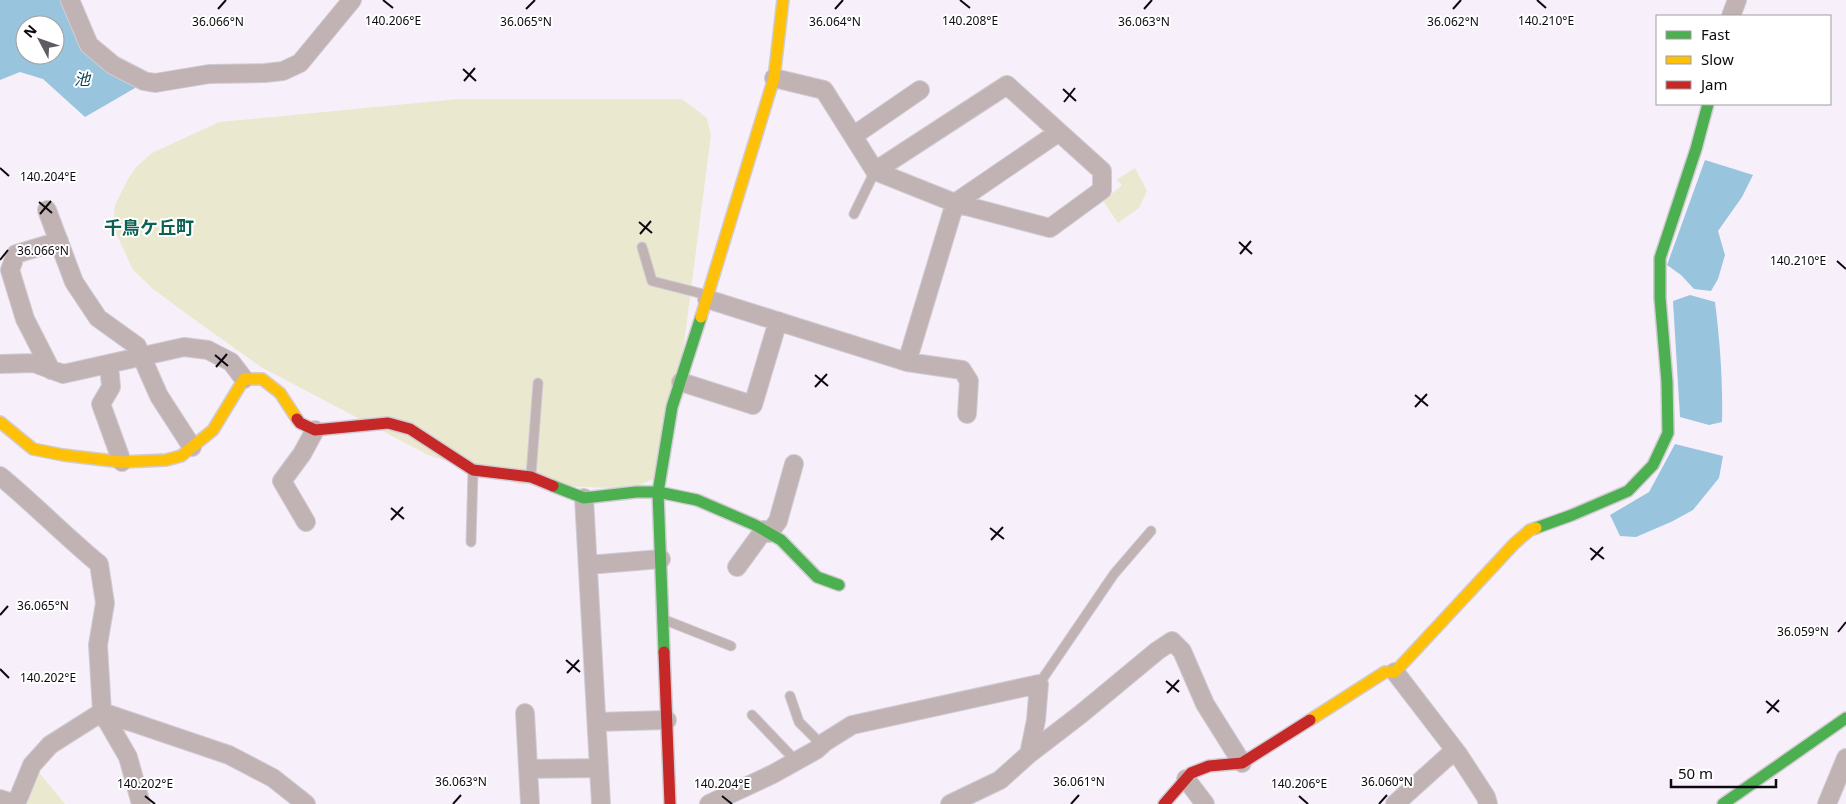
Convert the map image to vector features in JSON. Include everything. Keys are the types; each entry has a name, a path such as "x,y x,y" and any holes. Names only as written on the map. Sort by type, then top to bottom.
{"street":[{"path":"70,0 89,45 112,65 144,81 154,83 209,74 283,71 300,63 352,0"},
{"path":"670,804 658,492 672,408 708,297 774,78 783,0"},
{"path":"1732,15 1737,0"},
{"path":"774,78 824,90 875,171 956,203 1050,228 1102,190 1102,171 1007,85 875,171"},
{"path":"854,136 920,90"},
{"path":"1164,804 1191,773 1209,766 1242,763 1385,672 1395,672 1514,544 1530,530 1572,515 1628,491 1653,465 1668,433 1660,298 1660,258 1696,148 1708,105"},
{"path":"907,362 956,203 1059,132"},
{"path":"47,210 74,282 98,318 136,346 159,396 192,447"},
{"path":"51,370 25,319 10,270 16,254 59,241"},
{"path":"708,297 907,362 962,370 969,381 967,414"},
{"path":"681,382 753,406 778,321"},
{"path":"2,361 34,363 63,374 184,346 208,350 231,362 244,379"},
{"path":"109,364 111,387 101,404 122,462"},
{"path":"244,379 262,379 280,393 300,423 315,430 388,423 410,429 474,470 531,477 584,498 636,492 658,492 697,500 766,531 780,540 817,577 840,585"},
{"path":"0,422 33,448 63,455 122,462 166,460 182,456 213,430 244,379"},
{"path":"306,522 282,481 302,454 315,430"},
{"path":"737,567 766,531 778,521 794,464"},
{"path":"0,476 100,564 105,603 98,646 102,712 128,757 141,804"},
{"path":"584,498 601,804"},
{"path":"588,565 660,559"},
{"path":"950,804 1000,780 1029,754 1172,641 1182,651 1205,704 1242,763"},
{"path":"1395,672 1455,750 1486,797 1488,804"},
{"path":"709,804 816,750 852,725 1039,684 1036,720 1029,754"},
{"path":"0,799 16,804 32,765 50,745 102,712"},
{"path":"102,712 230,755 273,778 306,804"},
{"path":"525,713 530,804"},
{"path":"1723,804 1846,718"},
{"path":"597,722 667,720"},
{"path":"1395,804 1455,750"},
{"path":"1827,804 1846,758"},
{"path":"528,769 599,768"},
{"path":"1186,779 1205,804"}],"lane":[{"path":"854,214 875,171"},
{"path":"642,247 652,281 708,297"},
{"path":"531,477 538,383"},
{"path":"470,542 474,470"},
{"path":"1039,684 1114,574 1151,531"},
{"path":"663,620 731,646"},
{"path":"790,696 799,722 822,745"},
{"path":"752,715 796,761"}],"green space":[{"path":"458,99 682,99 707,118 711,135 670,452 660,476 631,489 519,484 428,455 261,367 195,320 153,289 133,270 113,227 115,205 136,167 152,153 219,122"},
{"path":"1135,168 1147,191 1139,208 1118,223 1103,201 1122,185 1116,180"},
{"path":"37,770 65,804 22,804"}],"water":[{"name":"池","path":"0,0 66,0 86,47 142,84 85,117 43,79 20,72 0,80"},
{"path":"1705,160 1753,175 1742,197 1718,231 1725,255 1718,279 1711,291 1694,289 1681,275 1667,265"},
{"path":"1690,295 1715,302 1721,362 1722,422 1709,425 1680,417 1673,301"},
{"path":"1675,444 1723,456 1719,478 1693,510 1636,537 1620,536 1610,515 1649,492"}],"traffic: fast":[{"path":"1536,528 1628,491 1653,465 1668,433 1667,382 1660,298 1660,258 1696,149 1708,105"},
{"path":"664,652 658,492 672,407 701,317"},
{"path":"553,486 584,498 636,492 658,492 697,500 755,525 781,540 817,577 839,585"},
{"path":"1723,804 1846,718"}],"traffic: slow":[{"path":"701,317 774,78 783,0"},
{"path":"0,422 33,449 63,455 122,462 166,460 181,456 213,430 244,379 262,379 280,393 297,419"},
{"path":"1310,720 1385,672 1395,672 1514,544 1530,530 1536,528"}],"traffic: jam":[{"path":"297,419 300,423 315,430 388,423 410,429 473,470 531,477 553,486"},
{"path":"664,652 670,804"},
{"path":"1164,804 1191,773 1209,766 1242,763 1310,720"}],"district":[{"name":"千鳥ケ丘町","path":"149,228"}]}
